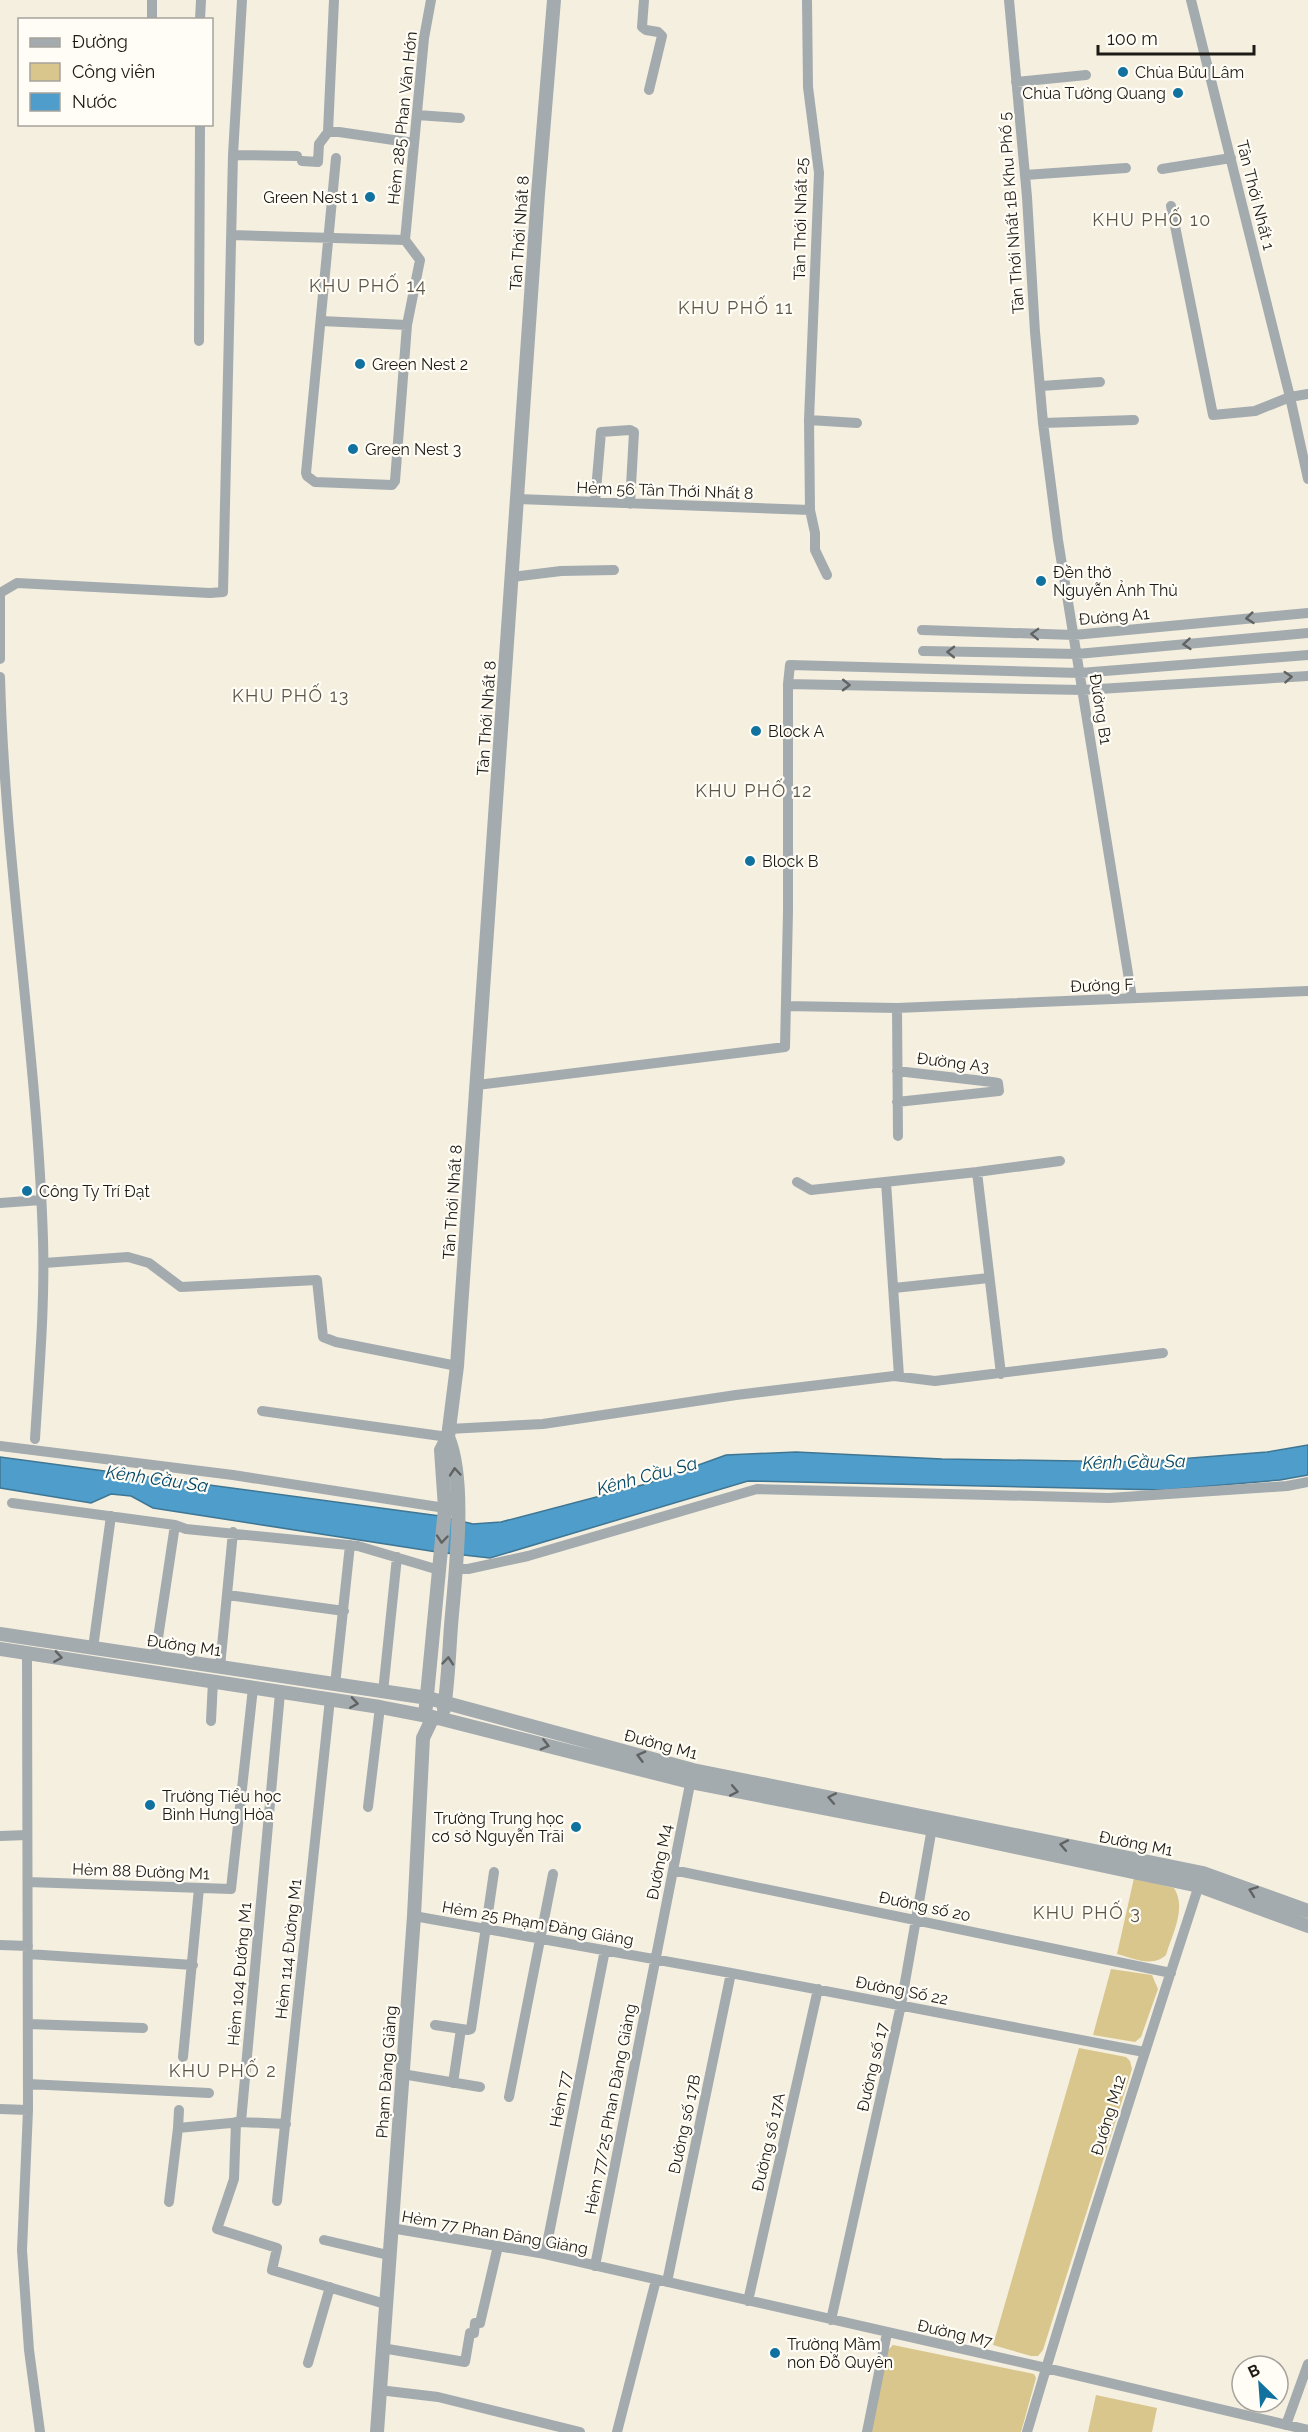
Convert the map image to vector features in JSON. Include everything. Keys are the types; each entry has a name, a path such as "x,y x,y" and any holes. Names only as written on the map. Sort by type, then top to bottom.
{"street":[{"path":"152,0 152,18"},
{"path":"200,18 201,0"},
{"path":"0,659 0,593 17,583 199,593 223,592 233,155 242,0"},
{"path":"233,155 299,158 318,162 319,144 328,132 334,0"},
{"name":"Hẻm 285 Phan Văn Hớn","path":"405,240 424,38 431,0"},
{"name":"Tân Thới Nhất 8","path":"451,1508 441,1450 449,1433 457,1366 554,0"},
{"path":"644,0 642,27 658,32 662,36 649,90"},
{"name":"Tân Thới Nhất 25","path":"807,0 808,87 819,173 809,420 810,510 815,532 815,550 827,575"},
{"name":"Tân Thới Nhất 1B Khu Phố 5","path":"1009,0 1025,175 1043,423"},
{"name":"Tân Thới Nhất 1","path":"1191,0 1290,397 1308,479"},
{"path":"1016,82 1086,75"},
{"path":"417,116 460,118"},
{"path":"199,341 200,126"},
{"path":"328,132 414,143"},
{"path":"232,235 328,237 405,240 420,260 407,324 392,485 385,487 315,482 307,476 328,237 336,158"},
{"path":"1162,169 1231,158"},
{"path":"1025,175 1126,168"},
{"path":"1171,206 1213,415 1255,411 1290,397 1308,394"},
{"path":"321,321 407,324"},
{"path":"1041,386 1100,382"},
{"path":"809,420 857,423"},
{"path":"1043,423 1134,420"},
{"name":"Đường B1","path":"1043,423 1058,540 1132,998"},
{"path":"595,502 601,432 630,430 634,432 630,504"},
{"name":"Hẻm 56 Tân Thới Nhất 8","path":"518,499 810,510"},
{"path":"512,577 561,571 614,570"},
{"name":"Đường A1","path":"922,630 1074,635 1308,612"},
{"name":"Đường A1","path":"923,651 1077,654 1308,633"},
{"path":"477,1085 785,1047 790,665 1080,673 1308,655"},
{"path":"788,684 1083,690 1308,676"},
{"path":"0,677 4,768 33,1071 44,1263 35,1439"},
{"name":"Đường F","path":"786,1006 897,1008 1308,991"},
{"path":"897,1008 898,1136"},
{"name":"Đường A3","path":"897,1071 998,1083 999,1091 897,1102"},
{"path":"797,1182 811,1190 1060,1161"},
{"path":"977,1172 1001,1374"},
{"path":"886,1182 900,1376"},
{"path":"0,1203 41,1200"},
{"path":"44,1263 128,1257 149,1263 181,1287 317,1280 323,1337 336,1342 457,1366"},
{"path":"894,1288 989,1278"},
{"path":"262,1411 449,1433 543,1424 736,1395 900,1376 935,1381 1163,1353"},
{"path":"0,1446 233,1475 451,1508"},
{"path":"456,1569 468,1569 528,1556 757,1489 1109,1498 1287,1486 1308,1482"},
{"path":"12,1503 186,1528 350,1545 439,1570"},
{"name":"Phạm Đăng Giảng","path":"377,2432 414,1916 423,1738 433,1717 445,1701 456,1569 451,1508"},
{"name":"Phạm Đăng Giảng","path":"433,1717 428,1698 439,1570 451,1508"},
{"path":"93,1648 111,1516"},
{"path":"155,1658 175,1525"},
{"path":"220,1667 233,1532"},
{"path":"335,1684 350,1545"},
{"path":"383,1692 397,1557"},
{"path":"228,1596 344,1611"},
{"name":"Đường M1","path":"0,1634 445,1701 691,1776"},
{"name":"Đường M1","path":"0,1649 381,1707 433,1717 691,1776 1201,1879 1308,1911"},
{"path":"27,1652 28,2110 22,2250 29,2350 40,2432"},
{"path":"210,1721 213,1681"},
{"name":"Hẻm 88 Đường M1","path":"27,1882 231,1889 253,1688"},
{"name":"Hẻm 104 Đường M1","path":"280,1693 234,2179 217,2229 277,2248 272,2270 330,2287"},
{"name":"Hẻm 114 Đường M1","path":"277,2201 330,1699"},
{"path":"368,1807 381,1707"},
{"name":"Đường M4","path":"655,1959 691,1776"},
{"name":"Đường số 17","path":"831,2320 901,2006 932,1824"},
{"path":"0,1836 27,1835"},
{"name":"Đường số 20","path":"673,1870 1171,1973"},
{"path":"435,2025 461,2030 471,2029 494,1872"},
{"path":"509,2097 552,1874"},
{"name":"Đường M1","path":"1201,1879 1308,1926"},
{"name":"Đướng M12","path":"1027,2432 1144,2052 1201,1879"},
{"path":"183,2057 200,1888"},
{"name":"Hẻm 25 Phạm Đăng Giảng","path":"414,1916 655,1959"},
{"path":"0,1945 28,1950 193,1965"},
{"name":"Hẻm 77","path":"545,2254 605,1950"},
{"name":"Đường Số 22","path":"655,1959 1144,2052"},
{"name":"Hẻm 77/25 Phan Đăng Giảng","path":"594,2266 655,1959"},
{"name":"Đường số 17B","path":"617,2432 661,2281 731,1973"},
{"name":"Đường số 17A","path":"748,2301 818,1989"},
{"path":"28,2024 143,2028"},
{"path":"453,2083 461,2030"},
{"path":"402,2074 480,2087"},
{"path":"28,2084 209,2093"},
{"path":"0,2109 28,2110"},
{"path":"170,2202 179,2110"},
{"path":"178,2128 238,2122 286,2124"},
{"name":"Hẻm 77 Phan Đăng Giảng","path":"391,2228 545,2254 594,2266"},
{"path":"324,2240 388,2255"},
{"path":"382,2348 465,2362 470,2333 474,2333 476,2323 480,2323 498,2246"},
{"name":"Đường M7","path":"594,2266 1308,2430"},
{"path":"308,2363 330,2287 385,2304"},
{"path":"867,2432 887,2333"},
{"path":"1286,2425 1308,2364"},
{"path":"380,2390 438,2397 580,2432"}],"green space":[{"path":"1134,1878 1174,1888 1178,1896 1179,1912 1166,1955 1155,1961 1142,1961 1117,1954"},
{"path":"1111,1969 1152,1975 1158,1989 1141,2037 1135,2042 1093,2035"},
{"path":"1079,2048 1126,2057 1132,2069 1043,2350 1038,2356 1031,2356 993,2345"},
{"path":"893,2345 1034,2374 1036,2378 1021,2432 869,2432 888,2350"},
{"path":"1096,2395 1157,2408 1152,2432 1088,2432"}],"water":[{"name":"Kênh Cầu Sa","path":"1308,1445 1308,1475 1280,1480 1165,1490 748,1481 490,1558 437,1552 153,1508 131,1496 111,1494 91,1503 0,1488 0,1457 440,1516 473,1524 501,1522 646,1484 726,1455 796,1452 942,1459 1141,1462 1267,1452"}],"place":[{"name":"Chùa Bửu Lâm","path":"1123,72"},
{"name":"Chùa Tường Quang","path":"1178,93"},
{"name":"Green Nest 1","path":"370,197"},
{"name":"Green Nest 2","path":"360,364"},
{"name":"Green Nest 3","path":"353,449"},
{"name":"Đền thờ Nguyễn Ảnh Thủ","path":"1041,581"},
{"name":"Block A","path":"756,731"},
{"name":"Block B","path":"750,861"},
{"name":"Công Ty Trí Đạt","path":"27,1191"},
{"name":"Trường Tiểu học Bình Hưng Hòa","path":"150,1805"},
{"name":"Trường Trung học cơ sở Nguyễn Trãi","path":"576,1827"},
{"name":"Trường Mầm non Đỗ Quyên","path":"775,2353"}],"district":[{"name":"KHU PHỐ 10","path":"1152,220"},
{"name":"KHU PHỐ 14","path":"368,286"},
{"name":"KHU PHỐ 11","path":"736,308"},
{"name":"KHU PHỐ 13","path":"291,696"},
{"name":"KHU PHỐ 12","path":"754,791"},
{"name":"KHU PHỐ 3","path":"1087,1913"},
{"name":"KHU PHỐ 2","path":"223,2071"}]}
